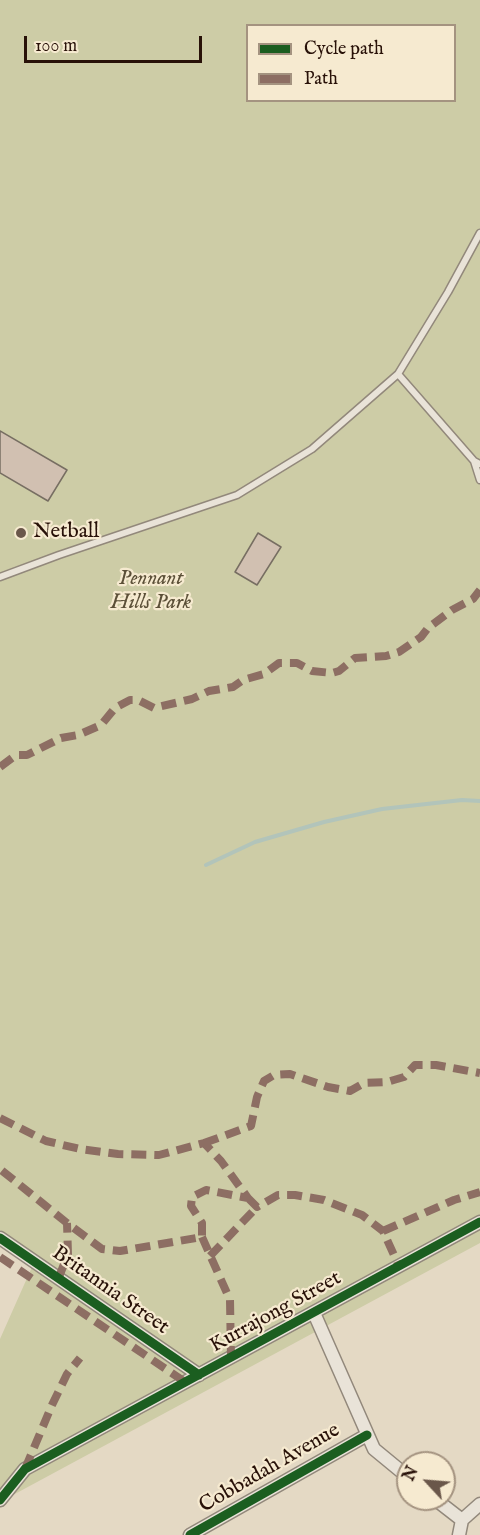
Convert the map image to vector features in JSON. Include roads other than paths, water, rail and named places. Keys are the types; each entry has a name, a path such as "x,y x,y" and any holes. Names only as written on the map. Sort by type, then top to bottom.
{"street":[{"name":"Kurrajong Street","path":"0,1500 25,1469 480,1222"},
{"name":"Britannia Street","path":"0,1238 199,1375"},
{"path":"314,1313 374,1449 396,1467"},
{"name":"Cobbadah Avenue","path":"190,1535 367,1435"},
{"path":"459,1535 462,1520 480,1504"},
{"path":"450,1511 462,1520"}],"lane":[{"path":"0,577 237,495 312,449 398,374 448,292 480,233"},
{"path":"398,374 477,462 480,480"}],"waterway":[{"path":"206,865 255,842 324,822 382,809 462,800 480,801"}],"place":[{"name":"Netball","path":"21,533"}],"park label":[{"name":"Pennant Hills Park","path":"151,592"}]}
